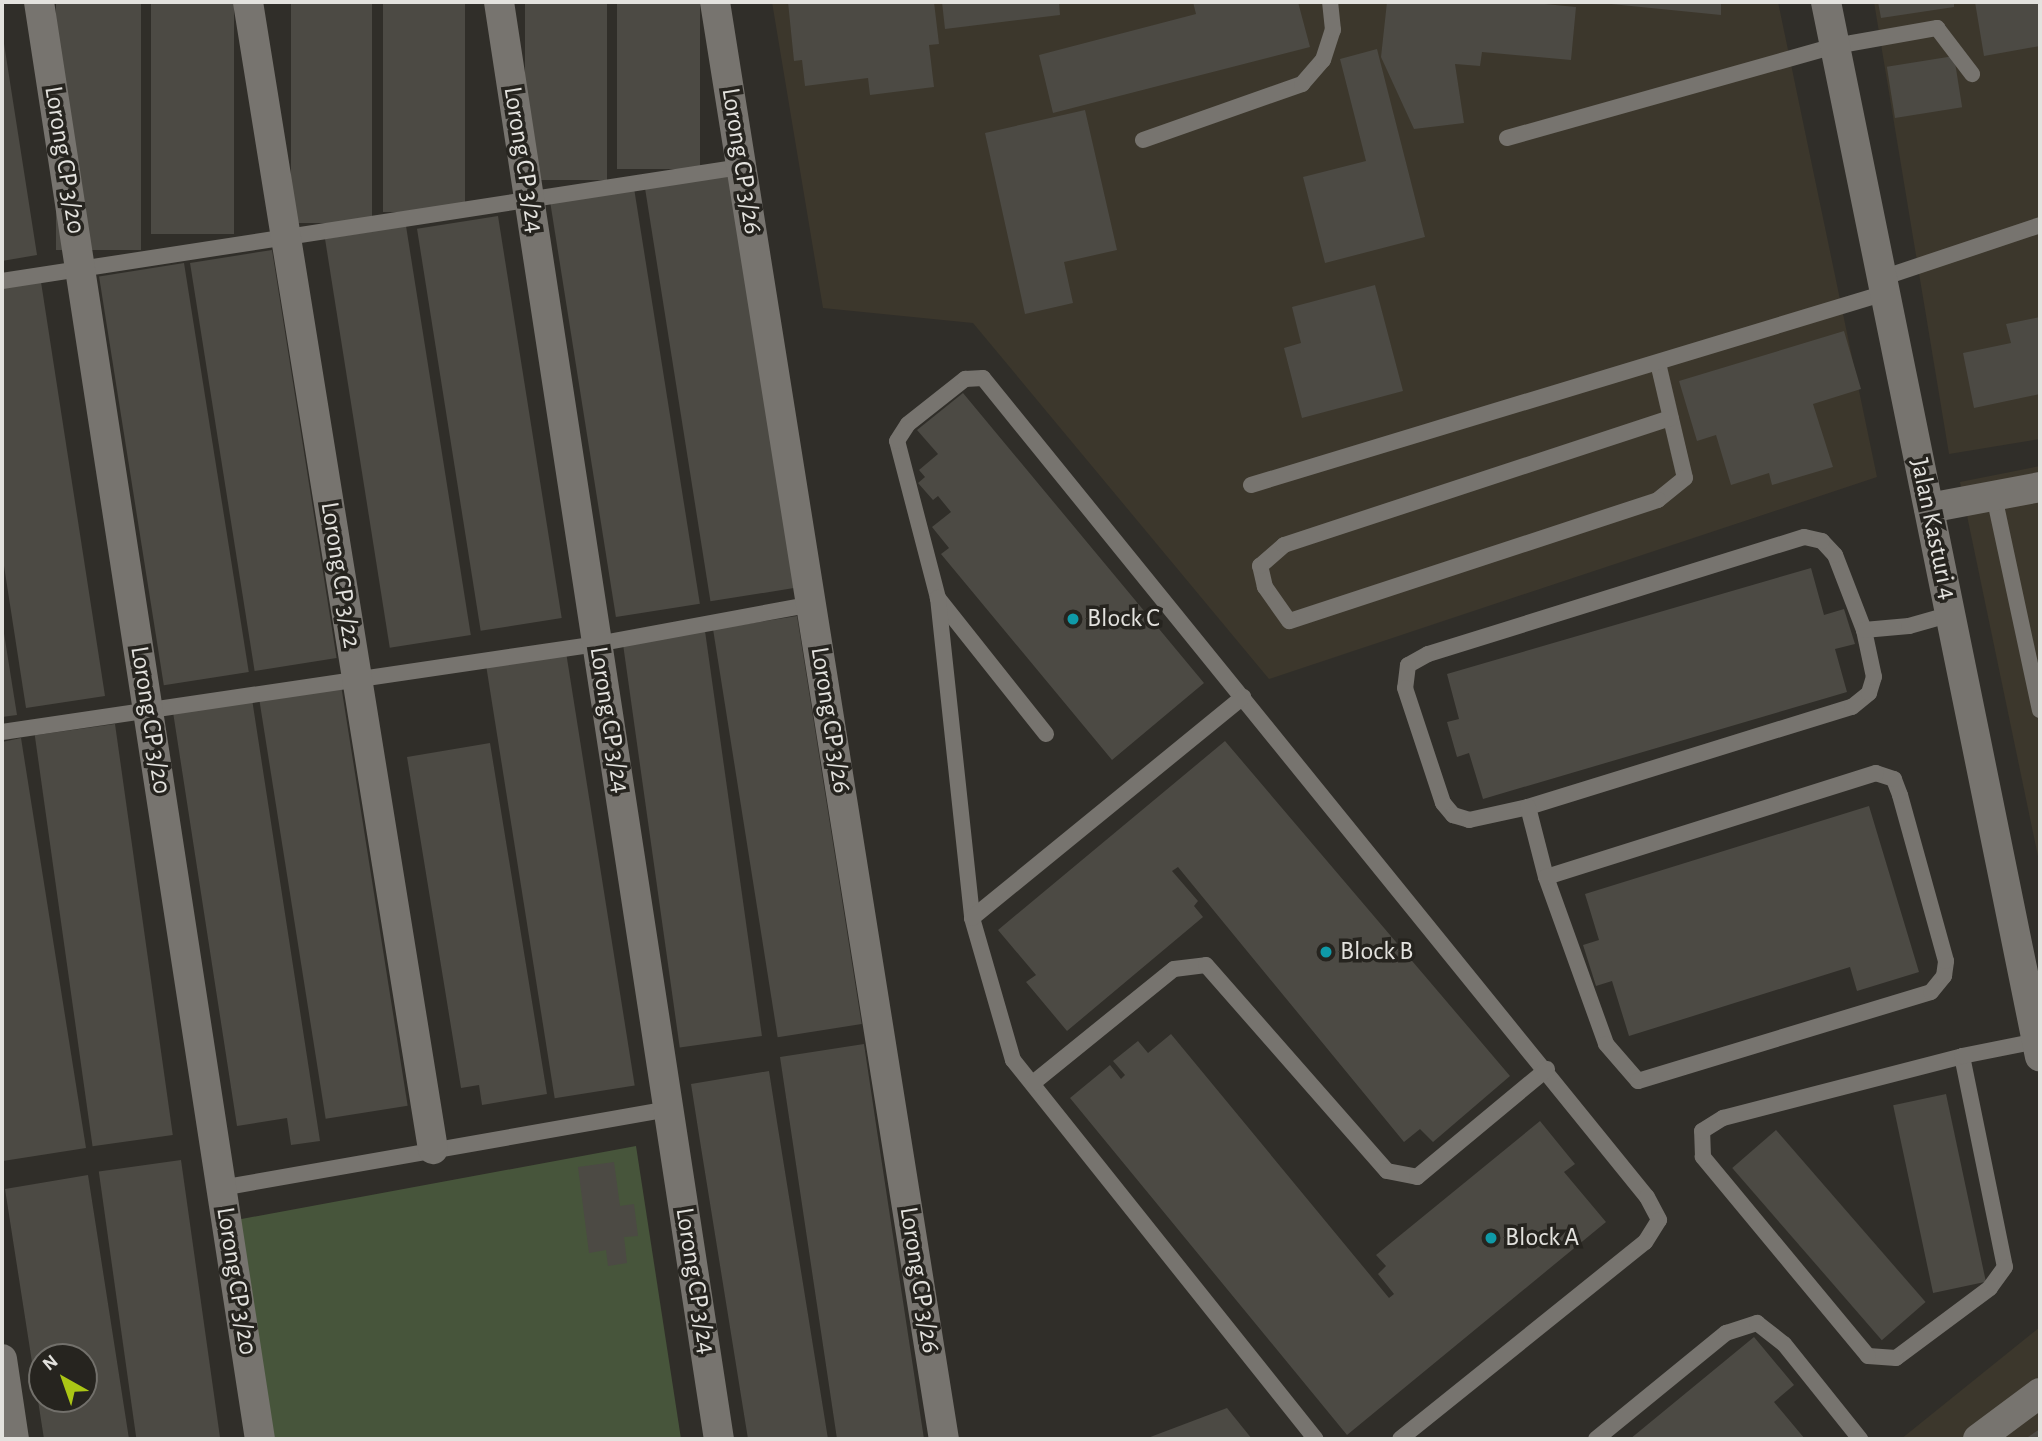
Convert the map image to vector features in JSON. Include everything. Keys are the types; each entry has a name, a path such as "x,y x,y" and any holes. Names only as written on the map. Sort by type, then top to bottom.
{"street":[{"name":"Lorong CP 3/20","path":"39,2 260,1439"},
{"name":"Lorong CP 3/22","path":"248,2 433,1149"},
{"name":"Lorong CP 3/24","path":"499,2 719,1439"},
{"name":"Lorong CP 3/26","path":"715,2 944,1439"},
{"name":"Jalan Kasturi 4","path":"1826,2 2039,1049"},
{"path":"1929,509 2040,487"},
{"path":"2,1359 14,1439"},
{"path":"1978,1439 2040,1393"}],"lane":[{"path":"1143,139 1302,83 1323,60 1333,30 1330,2"},
{"path":"1507,138 1835,46 1937,28 1972,74"},
{"path":"2,281 530,202 741,167"},
{"path":"1251,485 1658,363 1884,286 2040,225"},
{"path":"1658,363 1671,418 1685,478 1658,500 1289,621 1265,587 1260,566 1284,545 1671,418"},
{"path":"1316,1439 1013,1060 972,918 938,598 897,441 908,424 964,379 983,378 1547,1069 1647,1197 1659,1220 1645,1242 1401,1439"},
{"path":"1994,496 2040,710"},
{"path":"1804,537 1822,541 1835,555 1864,630 1874,677 1869,693 1852,707 1528,807 1469,820 1448,809 1405,688 1408,665 1427,654 1804,537"},
{"path":"938,598 1046,734"},
{"path":"2,732 597,644 812,604"},
{"path":"1864,630 1909,626 1951,614"},
{"path":"972,918 1243,697"},
{"path":"1528,807 1546,877 1606,1044 1638,1081 1931,992 1944,976 1946,961 1900,795 1894,779 1876,773 1546,877"},
{"path":"1033,1083 1174,969 1206,965 1387,1171 1417,1177 1547,1069"},
{"path":"1962,1056 2005,1266 1990,1288 1896,1358 1868,1356 1703,1157 1702,1131 1723,1118 1962,1056 2039,1049"},
{"path":"221,1188 668,1109"},
{"path":"1596,1439 1726,1333 1756,1324 1784,1344 1860,1439"}],"shaded area":[{"path":"772,2 1778,2 1877,477 1269,679 973,323 823,308"},
{"path":"1874,2 2040,2 2040,439 1949,454"},
{"path":"2040,466 2040,866 1960,482"},
{"path":"2040,1327 2040,1439 1901,1439"}],"green space":[{"path":"636,1146 681,1439 261,1439 231,1221"}],"building":[{"path":"56,2 141,2 141,250 56,250"},
{"path":"151,2 234,2 234,234 151,234"},
{"path":"291,2 372,2 372,223 291,223"},
{"path":"383,2 465,2 465,212 383,212"},
{"path":"525,2 607,2 607,180 525,180"},
{"path":"617,2 700,2 700,169 617,169"},
{"path":"788,2 934,2 939,44 929,45 934,87 870,95 868,78 805,86 802,60 794,61"},
{"path":"942,2 1059,2 1060,15 945,29"},
{"path":"1193,2 1298,2 1310,47 1053,113 1039,55 1196,14"},
{"path":"1387,2 1523,2 1576,7 1571,60 1482,52 1480,66 1455,64 1464,123 1414,129 1381,57"},
{"path":"1721,2 1721,15 1611,4"},
{"path":"1878,2 1954,2 1954,7 1881,18"},
{"path":"1975,2 2040,2 2040,46 1984,56"},
{"path":"2,31 37,255 2,261"},
{"path":"1377,49 1425,237 1325,263 1303,177 1366,161 1340,59"},
{"path":"1954,56 1962,107 1895,118 1887,67"},
{"path":"1085,110 1117,250 1064,262 1073,303 1025,314 985,133"},
{"path":"730,175 795,588 710,601 645,188"},
{"path":"634,188 700,604 616,617 550,201"},
{"path":"498,216 562,618 481,631 417,229"},
{"path":"406,226 471,635 390,648 325,239"},
{"path":"272,250 337,658 255,671 190,263"},
{"path":"184,263 249,672 164,685 99,276"},
{"path":"41,282 105,696 26,708 2,553 2,288"},
{"path":"1375,285 1403,391 1302,418 1284,348 1301,343 1292,307"},
{"path":"2040,317 2040,394 1974,408 1963,353 2011,343 2006,324"},
{"path":"1844,331 1861,389 1813,404 1833,467 1772,485 1769,473 1731,485 1716,435 1697,441 1679,381"},
{"name":"Block C","path":"963,393 1204,683 1112,760 941,554 949,548 932,527 951,512 938,496 933,500 918,483 925,477 919,470 938,454 917,430"},
{"path":"1811,568 1824,615 1844,609 1855,644 1835,649 1847,692 1483,799 1469,753 1457,757 1447,722 1459,719 1447,674"},
{"path":"797,616 862,1024 778,1037 713,629"},
{"path":"2,621 17,715 2,717"},
{"path":"705,631 762,1036 680,1048 623,643"},
{"path":"566,652 635,1086 555,1098 486,665"},
{"path":"341,685 408,1106 326,1119 259,698"},
{"path":"252,699 320,1141 291,1145 287,1118 237,1126 173,712"},
{"path":"115,724 173,1135 93,1146 35,735"},
{"path":"21,738 86,1148 3,1161 2,742"},
{"name":"Block B","path":"1225,741 1510,1076 1433,1142 1420,1129 1404,1142 1178,867 1172,871 1198,901 1194,906 1203,917 1067,1031 1026,982 1036,975 998,930"},
{"path":"490,743 547,1094 482,1105 479,1085 461,1088 407,757"},
{"path":"1869,806 1919,972 1857,991 1850,967 1629,1036 1612,981 1596,986 1583,945 1599,940 1585,894"},
{"name":"Block A","path":"1171,1034 1389,1298 1394,1294 1378,1274 1386,1266 1376,1255 1540,1121 1575,1164 1564,1172 1606,1222 1347,1435 1070,1098 1110,1065 1121,1079 1125,1075 1113,1061 1138,1041 1148,1053"},
{"path":"864,1044 924,1439 837,1439 780,1057"},
{"path":"769,1071 828,1439 748,1439 699,1135 691,1084"},
{"path":"1946,1094 1986,1282 1933,1293 1893,1105"},
{"path":"1776,1130 1926,1302 1882,1340 1732,1168"},
{"path":"181,1160 220,1439 136,1439 99,1172"},
{"path":"614,1162 620,1206 634,1204 638,1236 624,1237 627,1263 608,1266 606,1250 589,1253 578,1167"},
{"path":"88,1175 129,1439 44,1439 40,1413 98,1413 98,1343 29,1343 5,1189"},
{"path":"1754,1337 1794,1385 1774,1402 1805,1439 1630,1439"},
{"path":"1227,1408 1252,1439 1145,1439"},
{"path":"2040,1429 2040,1439 2025,1439"}],"place":[{"name":"Block C","path":"1073,619"},
{"name":"Block B","path":"1326,952"},
{"name":"Block A","path":"1491,1238"}]}
